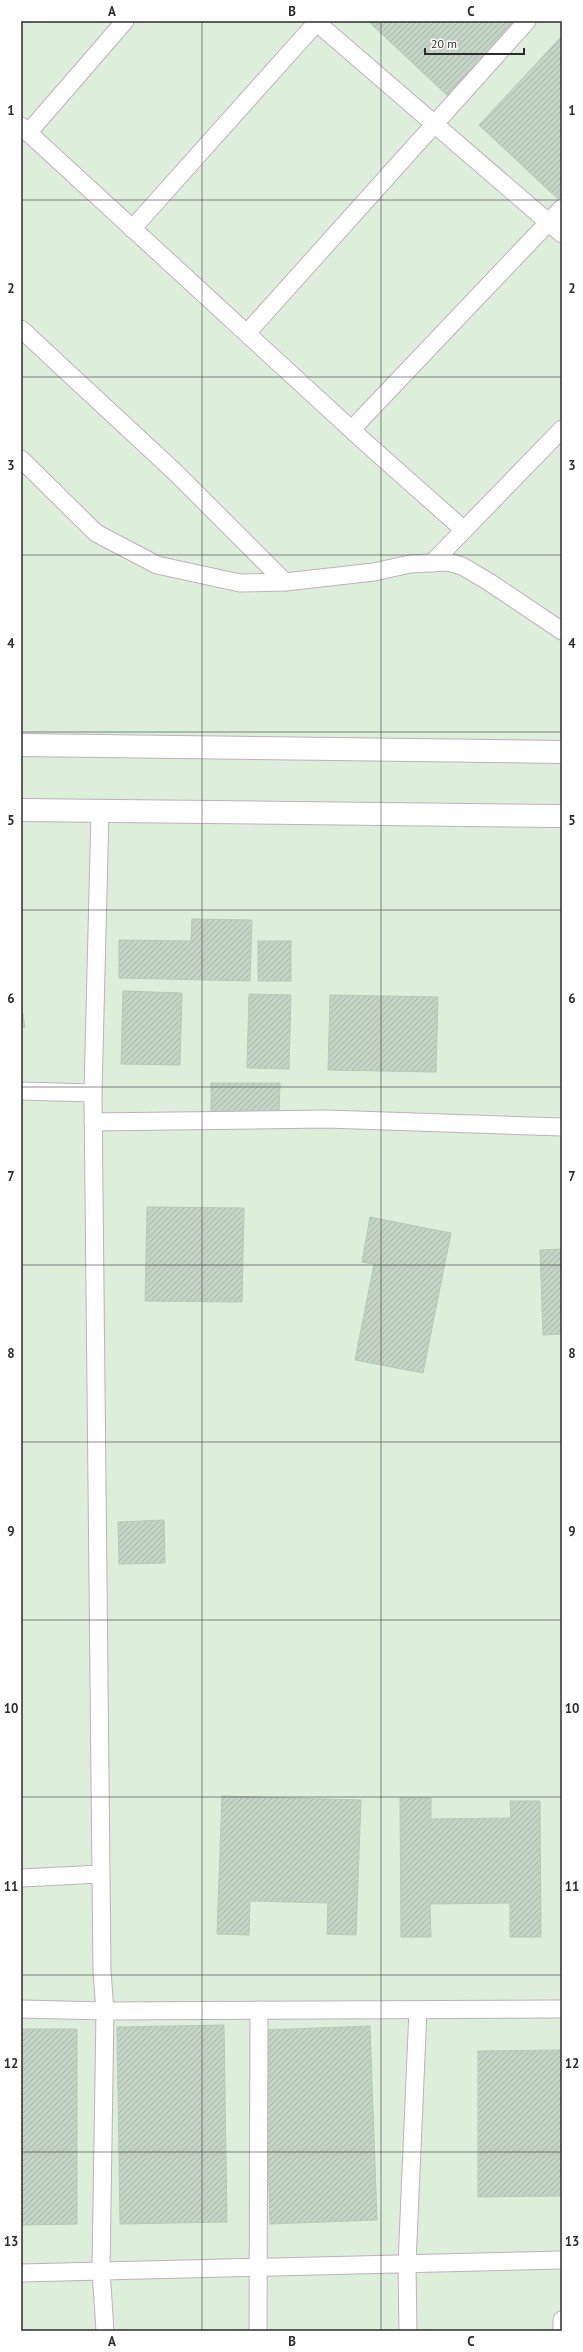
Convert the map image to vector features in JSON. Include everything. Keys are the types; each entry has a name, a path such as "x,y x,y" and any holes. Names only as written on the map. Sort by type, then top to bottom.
{"street":[{"path":"21,745 562,752"},
{"path":"21,810 562,816"}],"lane":[{"path":"125,21 24,129 247,334 464,530"},
{"path":"132,229 316,21 556,228"},
{"path":"247,334 526,21"},
{"path":"352,429 556,228 562,208"},
{"path":"21,329 176,473 285,582"},
{"path":"432,563 562,429"},
{"path":"21,459 96,533 157,565 240,583 285,582 374,572 410,564 448,562 462,566 518,600 562,631"},
{"path":"100,811 93,1122 102,1972 105,2011 101,2270 105,2331"},
{"path":"21,1091 93,1093"},
{"path":"93,1122 327,1119 562,1128"},
{"path":"21,1878 101,1874"},
{"path":"21,2009 105,2011 562,2009"},
{"path":"258,2331 259,2010"},
{"path":"408,2331 407,2264 418,2010"},
{"path":"21,2273 562,2260"},
{"path":"562,2320 562,2331"}],"building":[{"path":"372,21 521,21 450,98 370,23"},
{"path":"562,36 562,195 558,199 479,125"},
{"path":"192,919 252,920 250,981 119,978 119,940 191,941"},
{"path":"258,941 291,941 291,981 258,981"},
{"path":"123,991 182,993 180,1065 121,1064"},
{"path":"249,994 291,995 289,1069 247,1068"},
{"path":"330,995 438,997 436,1072 328,1070"},
{"path":"21,1003 25,1027 21,1027"},
{"path":"211,1083 280,1083 279,1112 211,1112"},
{"path":"147,1207 244,1208 242,1302 145,1301"},
{"path":"370,1217 451,1233 423,1373 355,1360 374,1264 362,1262"},
{"path":"562,1249 562,1334 543,1335 540,1250"},
{"path":"164,1520 165,1563 119,1564 118,1522"},
{"path":"222,1796 361,1800 356,1935 327,1934 328,1903 250,1901 249,1935 217,1934"},
{"path":"400,1798 431,1798 431,1819 511,1818 510,1801 540,1801 541,1937 510,1937 510,1903 430,1904 431,1937 401,1937"},
{"path":"224,2025 227,2222 120,2224 117,2027"},
{"path":"370,2026 377,2220 270,2224 264,2030"},
{"path":"21,2029 77,2029 77,2224 21,2225"},
{"path":"562,2050 562,2196 478,2197 478,2051"}]}
